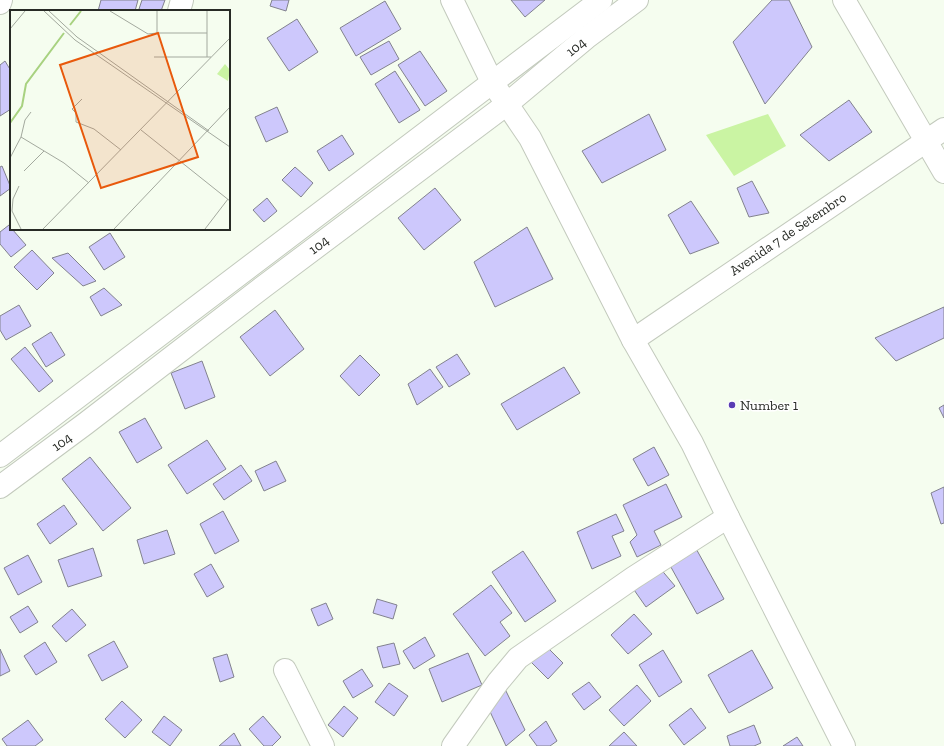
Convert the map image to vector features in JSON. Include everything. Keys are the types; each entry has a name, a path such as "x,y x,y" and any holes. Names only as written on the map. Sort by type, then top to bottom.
{"street":[{"path":"178,10 182,0"},
{"path":"452,0 492,82 530,138 633,340 692,443 844,746"},
{"path":"0,456 601,0"},
{"name":"104","path":"0,487 507,104 586,38 637,0"},
{"path":"844,0 935,135 944,172"},
{"name":"Avenida 7 de Setembro","path":"633,340 935,135"},
{"path":"453,746 498,682 518,658 633,578 728,517"},
{"path":"285,670 323,746"}],"green space":[{"path":"768,114 786,146 734,176 706,135"}],"building":[{"path":"101,0 138,0 135,10 98,10"},
{"path":"142,0 165,0 161,10 139,9"},
{"path":"272,0 289,0 286,11 270,6"},
{"path":"511,0 545,0 525,17"},
{"path":"772,0 789,0 812,47 765,104 733,42"},
{"path":"385,1 401,29 356,56 340,28"},
{"path":"297,19 318,52 289,71 267,38"},
{"path":"389,41 399,59 371,75 360,57"},
{"path":"420,51 447,91 425,106 398,65"},
{"path":"5,61 10,69 10,110 0,116 0,65"},
{"path":"395,71 420,110 399,123 375,84"},
{"path":"849,100 872,132 829,161 800,135"},
{"path":"277,107 288,132 266,142 255,117"},
{"path":"649,114 666,150 602,183 582,151"},
{"path":"342,135 354,154 329,171 317,151"},
{"path":"2,166 10,189 0,196 0,167"},
{"path":"295,167 313,183 301,197 282,180"},
{"path":"752,181 769,213 749,217 737,188"},
{"path":"435,188 461,220 424,250 398,218"},
{"path":"267,198 277,211 264,222 253,210"},
{"path":"691,201 719,243 690,254 668,215"},
{"path":"9,225 10,230 13,230 26,245 11,257 0,244 0,232"},
{"path":"527,227 553,279 495,307 474,262"},
{"path":"110,233 125,257 104,270 89,247"},
{"path":"32,250 54,273 37,290 14,267"},
{"path":"68,253 96,281 83,286 52,258"},
{"path":"104,288 122,305 101,316 90,297"},
{"path":"19,305 31,326 6,340 0,330 0,316"},
{"path":"944,307 944,338 896,361 875,338"},
{"path":"275,310 304,349 270,376 240,337"},
{"path":"51,332 65,355 46,367 32,344"},
{"path":"25,347 53,381 39,392 11,359"},
{"path":"457,354 470,374 449,387 436,367"},
{"path":"360,355 380,375 359,396 340,376"},
{"path":"202,361 215,397 185,409 171,373"},
{"path":"564,367 580,393 517,430 501,404"},
{"path":"430,369 443,387 417,405 408,384"},
{"path":"944,405 944,418 939,408"},
{"path":"145,418 162,448 137,463 119,432"},
{"path":"207,440 226,469 187,494 168,465"},
{"path":"654,447 669,475 648,486 633,459"},
{"path":"90,457 131,508 103,531 62,479"},
{"path":"276,461 286,481 264,491 255,471"},
{"path":"241,465 252,481 224,500 213,484"},
{"path":"666,484 682,517 654,531 661,545 637,557 630,542 637,535 623,505"},
{"path":"944,487 944,523 941,524 931,493"},
{"path":"64,505 77,524 50,544 37,524"},
{"path":"223,511 239,541 215,554 200,524"},
{"path":"616,514 624,531 612,536 621,556 592,569 577,532"},
{"path":"167,530 175,554 144,564 137,540"},
{"path":"694,545 724,599 697,614 667,560"},
{"path":"93,548 102,576 68,587 58,560"},
{"path":"523,551 556,601 525,622 492,572"},
{"path":"28,555 42,582 18,595 4,568"},
{"path":"211,564 224,587 207,597 194,574"},
{"path":"659,567 675,586 646,607 632,587"},
{"path":"491,585 512,613 500,622 510,636 485,656 453,614"},
{"path":"377,599 397,605 393,619 373,613"},
{"path":"326,603 333,619 318,626 311,609"},
{"path":"28,606 38,622 20,633 10,617"},
{"path":"72,609 86,625 66,642 52,626"},
{"path":"634,614 652,634 628,654 611,635"},
{"path":"425,637 435,656 414,669 403,651"},
{"path":"114,641 128,667 102,681 88,655"},
{"path":"45,642 57,662 36,675 24,656"},
{"path":"394,643 400,664 383,668 377,647"},
{"path":"545,645 563,663 548,679 530,661"},
{"path":"0,649 10,671 0,676"},
{"path":"663,650 682,682 659,697 639,665"},
{"path":"752,650 773,688 729,713 708,675"},
{"path":"468,653 482,685 442,702 429,669"},
{"path":"227,654 234,677 220,682 213,658"},
{"path":"362,669 373,686 353,698 343,681"},
{"path":"589,682 601,697 584,710 572,694"},
{"path":"389,683 408,696 394,716 375,702"},
{"path":"637,685 651,701 624,726 609,710"},
{"path":"504,687 525,730 506,746 486,703"},
{"path":"122,701 142,720 125,738 105,719"},
{"path":"344,706 358,718 343,737 328,725"},
{"path":"691,708 706,728 684,745 669,725"},
{"path":"164,716 182,730 170,746 152,732"},
{"path":"263,716 281,737 272,746 264,746 249,729"},
{"path":"28,720 43,740 35,746 7,746 2,739"},
{"path":"546,721 557,741 550,746 537,746 529,735"},
{"path":"754,725 761,743 754,746 730,746 727,736"},
{"path":"624,732 637,746 609,746"},
{"path":"234,733 241,746 219,746"},
{"path":"797,737 803,746 783,746"}],"place":[{"name":"Number 1","path":"732,405"}]}
